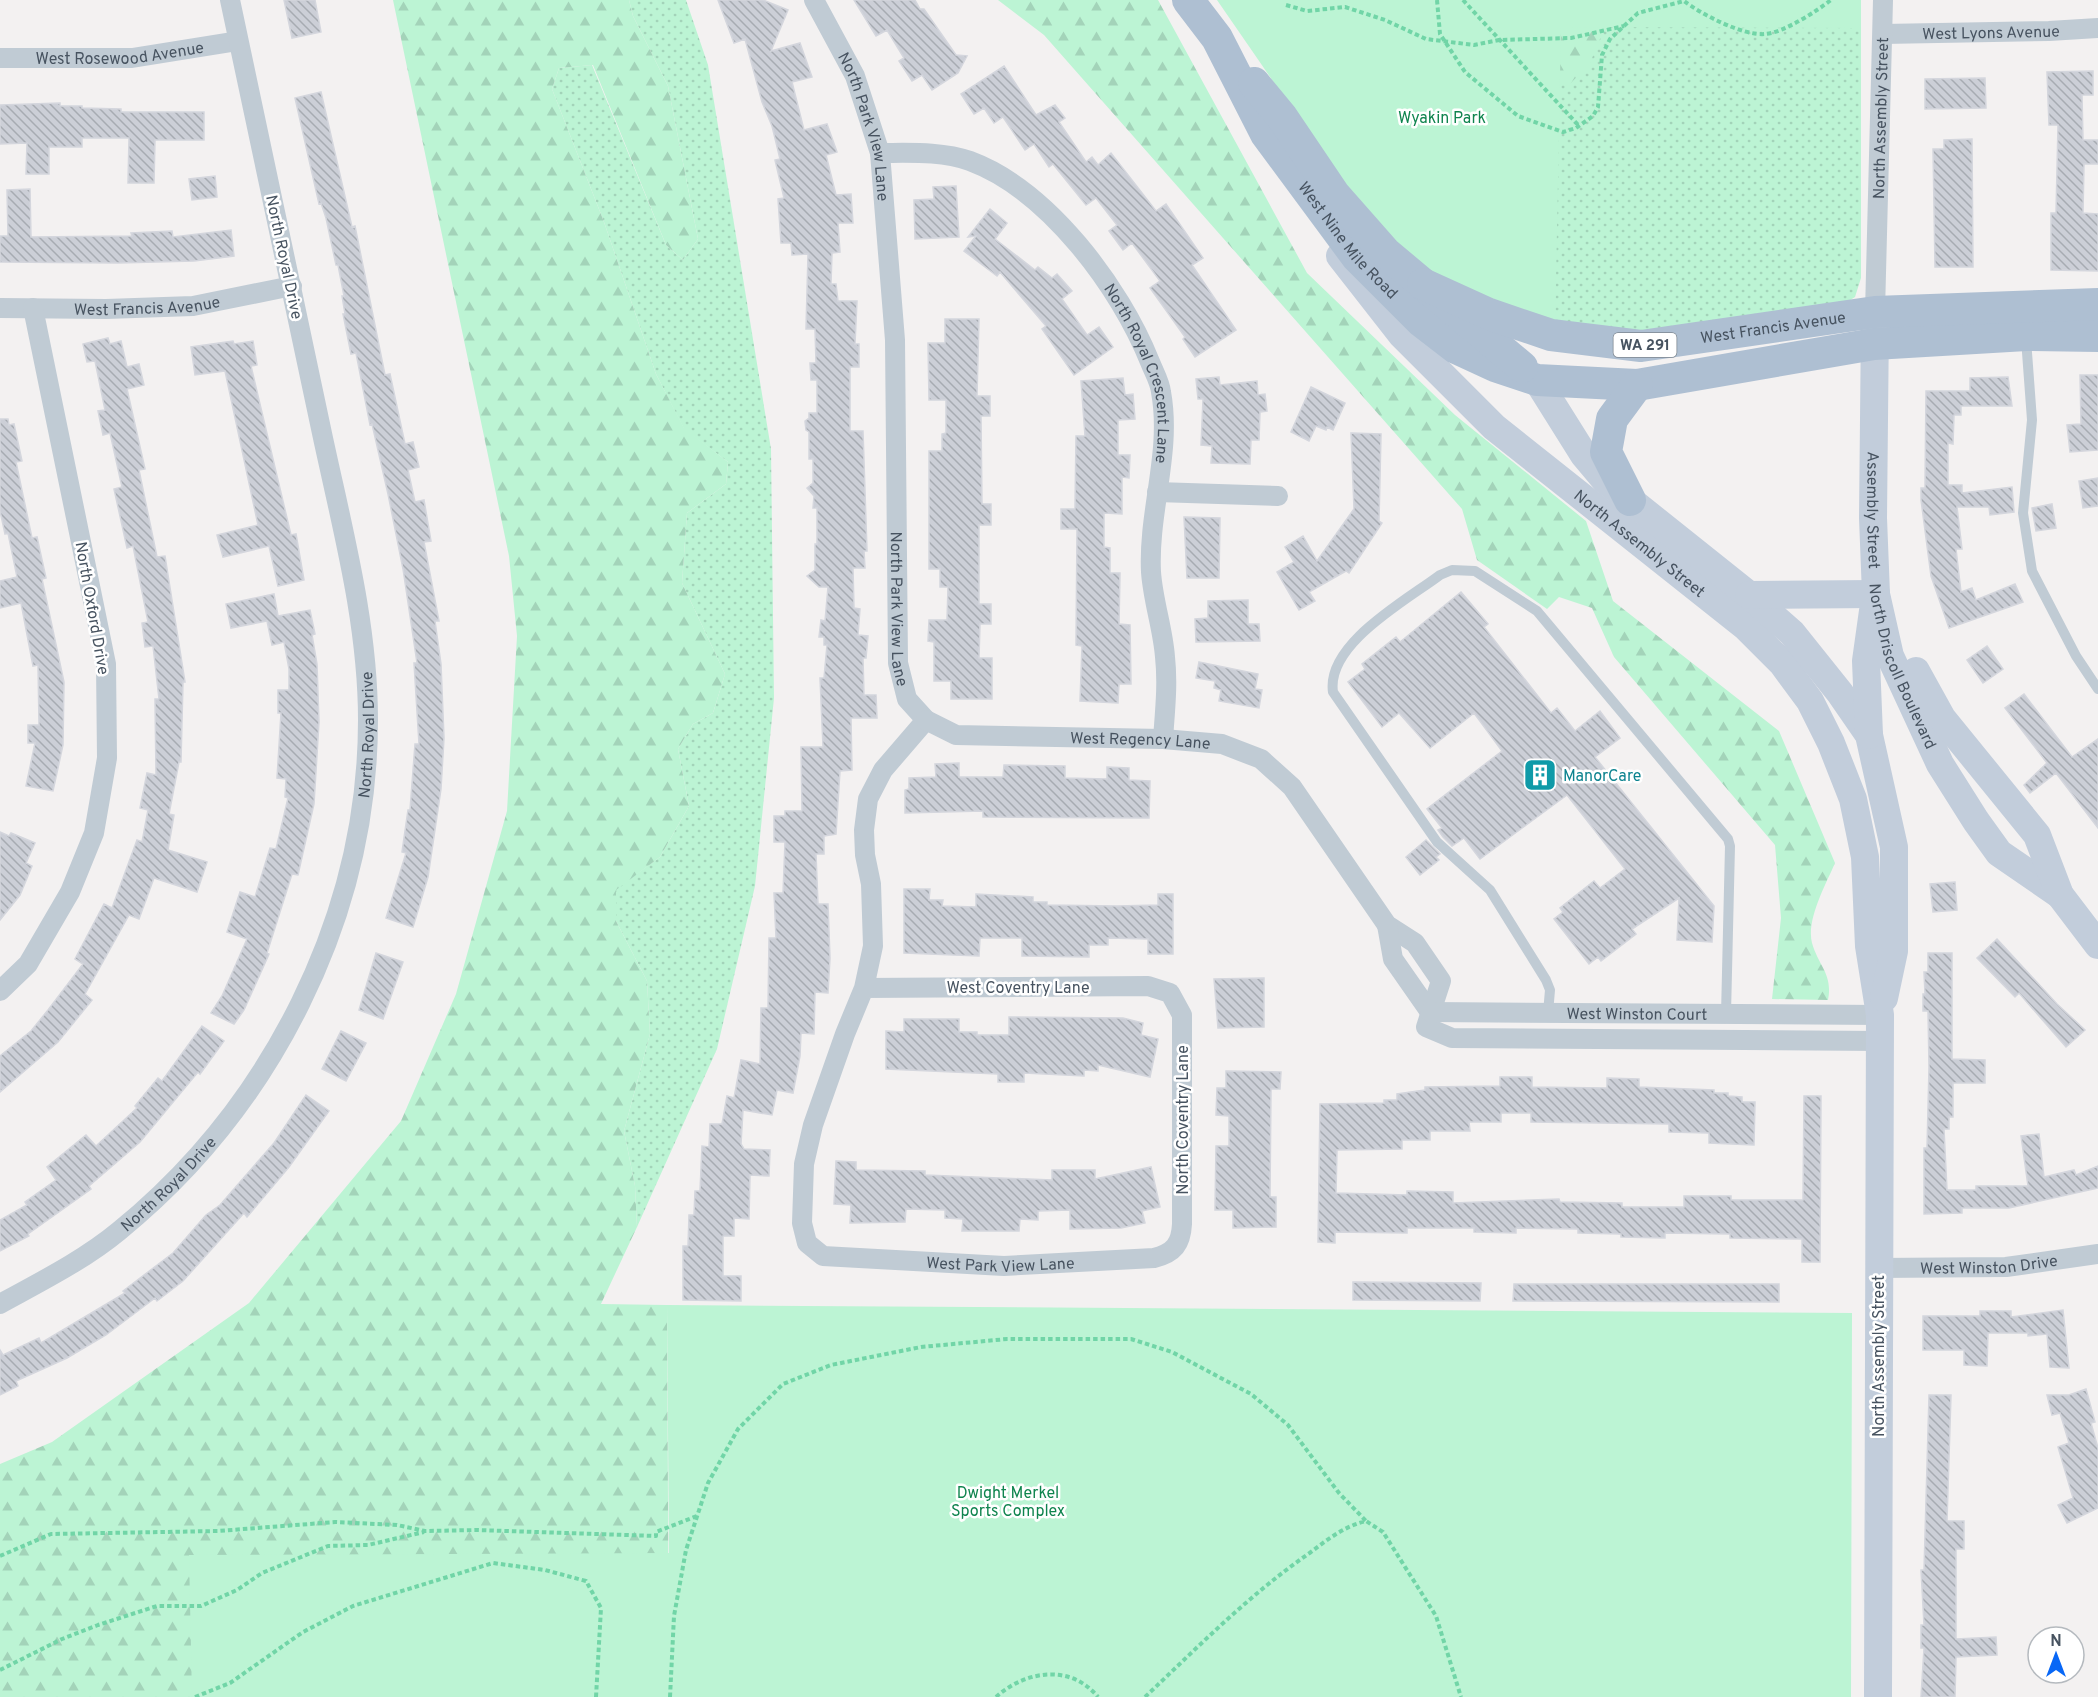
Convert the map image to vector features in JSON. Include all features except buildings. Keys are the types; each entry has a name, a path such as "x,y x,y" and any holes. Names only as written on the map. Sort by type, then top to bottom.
{"main road":[{"name":"West Nine Mile Road","path":"1188,0 1282,117 1334,194 1386,253 1537,380"},
{"name":"West Nine Mile Road","path":"1217,38 1266,134 1357,257 1420,321 1456,348 1495,366 1537,380"},
{"name":"North Assembly Street","path":"1266,134 1326,238 1401,334 1494,427 1746,627 1782,663 1810,701 1831,743 1853,799 1865,857 1869,945 1881,1028"},
{"name":"West Francis Avenue","path":"1423,284 1489,314 1551,335 1641,346 1875,312 2098,304"},
{"name":"North Assembly Street","path":"1875,312 1888,343"},
{"name":"West Francis Avenue","path":"1537,380 1636,385 1888,343 2026,335 2098,336"},
{"name":"Assembly Street","path":"1876,594 1873,518 1875,425 1888,343"},
{"name":"North Assembly Street","path":"1537,380 1584,454 1605,480 1749,595 1791,633 1840,693 1869,735 1894,847 1894,951 1881,1028 1878,1268 1878,1697"},
{"path":"1630,500 1606,452 1612,419 1636,385"},
{"path":"1749,595 1876,594 1866,661 1871,810 1865,857"},
{"name":"North Driscoll Boulevard","path":"1876,594 1890,656 1940,764 1998,853 2060,896"},
{"name":"North Driscoll Boulevard","path":"1876,594 1942,718 2037,835 2060,896 2098,945"}],"street":[{"name":"North Royal Drive","path":"0,1304 51,1276 118,1233 207,1144 246,1095 291,1023 324,956 347,884 361,809 368,722 360,610 230,0"},
{"name":"North Park View Lane","path":"814,0 855,76 880,153 895,340 898,663 907,699 926,720"},
{"name":"North Assembly Street","path":"1875,312 1883,0"},
{"name":"West Lyons Avenue","path":"1882,34 2098,28"},
{"name":"West Rosewood Avenue","path":"0,58 132,58 238,41"},
{"name":"North Royal Crescent Lane","path":"880,153 921,153 969,160 1011,182 1051,216 1088,258 1119,300 1143,345 1161,390 1165,436 1151,534 1151,573 1165,655 1167,690 1164,739"},
{"name":"West Francis Avenue","path":"0,308 106,309 193,306 292,286"},
{"name":"North Oxford Drive","path":"0,991 28,964 70,892 94,833 107,758 106,664 33,308"},
{"path":"1157,492 1278,496"},
{"path":"864,988 873,946 871,884 865,855 864,830 868,799 883,770 926,720"},
{"name":"West Regency Lane","path":"926,720 957,735 1164,739 1222,744 1261,759 1292,787 1387,925"},
{"path":"1387,925 1415,943 1441,981 1428,1019"},
{"path":"1387,925 1393,958 1428,1019"},
{"name":"West Coventry Lane","path":"864,988 1148,986 1170,993"},
{"name":"West Park View Lane","path":"864,988 844,1034 816,1115 804,1164 802,1222 807,1243 823,1256 1004,1266 1154,1258 1168,1255 1176,1248"},
{"name":"North Coventry Lane","path":"1170,993 1182,1015 1182,1224 1181,1236 1176,1248"},
{"name":"West Winston Court","path":"1428,1019 1548,1013 1726,1014 1881,1028"},
{"name":"West Winston Court","path":"1547,1039 1548,1013"},
{"name":"West Winston Court","path":"1721,1040 1726,1014"},
{"name":"West Winston Court","path":"1428,1019 1452,1038 1721,1040 1881,1028"},
{"name":"West Winston Drive","path":"1878,1268 2006,1267 2098,1254"}],"lane":[{"path":"2026,335 2032,420 2023,513 2032,571 2076,657 2098,689"},
{"path":"1548,1013 1551,990 1490,890 1437,842 1333,692 1334,672 1354,638 1440,575 1452,570 1475,571 1537,611 1728,839 1730,846 1726,1014"}],"path":[{"path":"1437,0 1440,34 1465,72 1518,116 1563,132 1579,126 1593,116 1598,107 1602,55 1610,39 1638,13 1684,1 1704,17 1766,34 1808,17 1831,0"},
{"path":"1463,0 1579,126"},
{"path":"1286,5 1307,11 1345,7 1385,20 1426,39 1474,45 1499,40 1571,38 1624,26"},
{"path":"670,1697 674,1616 686,1550 708,1483 738,1430 783,1384 831,1365 921,1347 1066,1337 1131,1339 1172,1352 1251,1394 1288,1425 1339,1492 1366,1521 1383,1532 1436,1616 1461,1697"},
{"path":"0,1670 62,1639 157,1606 201,1606 237,1590 262,1573 328,1546 368,1545 425,1531 478,1530 656,1536 656,1532 697,1516"},
{"path":"1146,1697 1241,1606 1285,1570 1336,1533 1353,1524 1366,1521"},
{"path":"0,1556 51,1534 218,1531 334,1522 397,1525 425,1531"},
{"path":"195,1697 230,1683 303,1632 354,1606 493,1563 545,1570 586,1581 602,1608 596,1697"},
{"path":"996,1697 1013,1683 1033,1675 1054,1673 1075,1679 1098,1697"}],"green space":[{"path":"393,0 629,0 633,16 668,86 698,239 683,260 666,245 593,65 559,68 552,89 604,222 656,374 684,428 728,462 726,484 687,513 682,583 725,674 713,713 693,724 678,749 689,806 660,857 616,890 616,921 647,981 650,1034 624,1131 635,1186 637,1227 601,1304 667,1305 669,1697 0,1697 0,1464 52,1442 249,1303 401,1121 456,994 507,811 517,636 509,556"},
{"path":"629,0 686,0 708,65 771,449 774,698 755,886 717,1049 637,1227 635,1186 624,1131 650,1034 647,981 616,921 616,889 660,857 689,806 678,749 693,724 713,713 725,674 682,583 687,513 726,484 728,462 684,429 656,374 604,222 552,89 559,68 592,65 666,245 683,260 698,239 668,86 633,16"},
{"path":"998,0 1158,0 1307,273 1455,415 1586,521 1613,601 1779,731 1835,863 1814,913 1811,934 1812,943 1829,984 1828,1000 1772,999 1781,918 1775,845 1614,657 1592,608 1559,597 1547,609 1477,560 1462,509 1044,35"},
{"name":"Wyakin Park","path":"1217,0 1861,0 1861,28 1561,27 1555,329 1510,317 1408,258 1352,196"},
{"path":"1419,0 1607,22 1861,0 1861,278 1855,297 1841,306 1674,336 1543,328"},
{"path":"1419,0 1607,22 1590,63 1568,86 1518,70"},
{"name":"Dwight Merkel Sports Complex","path":"667,1305 1852,1313 1851,1697 192,1697 189,1555 669,1553"}],"place":[{"name":"ManorCare","path":"1540,775"}]}
